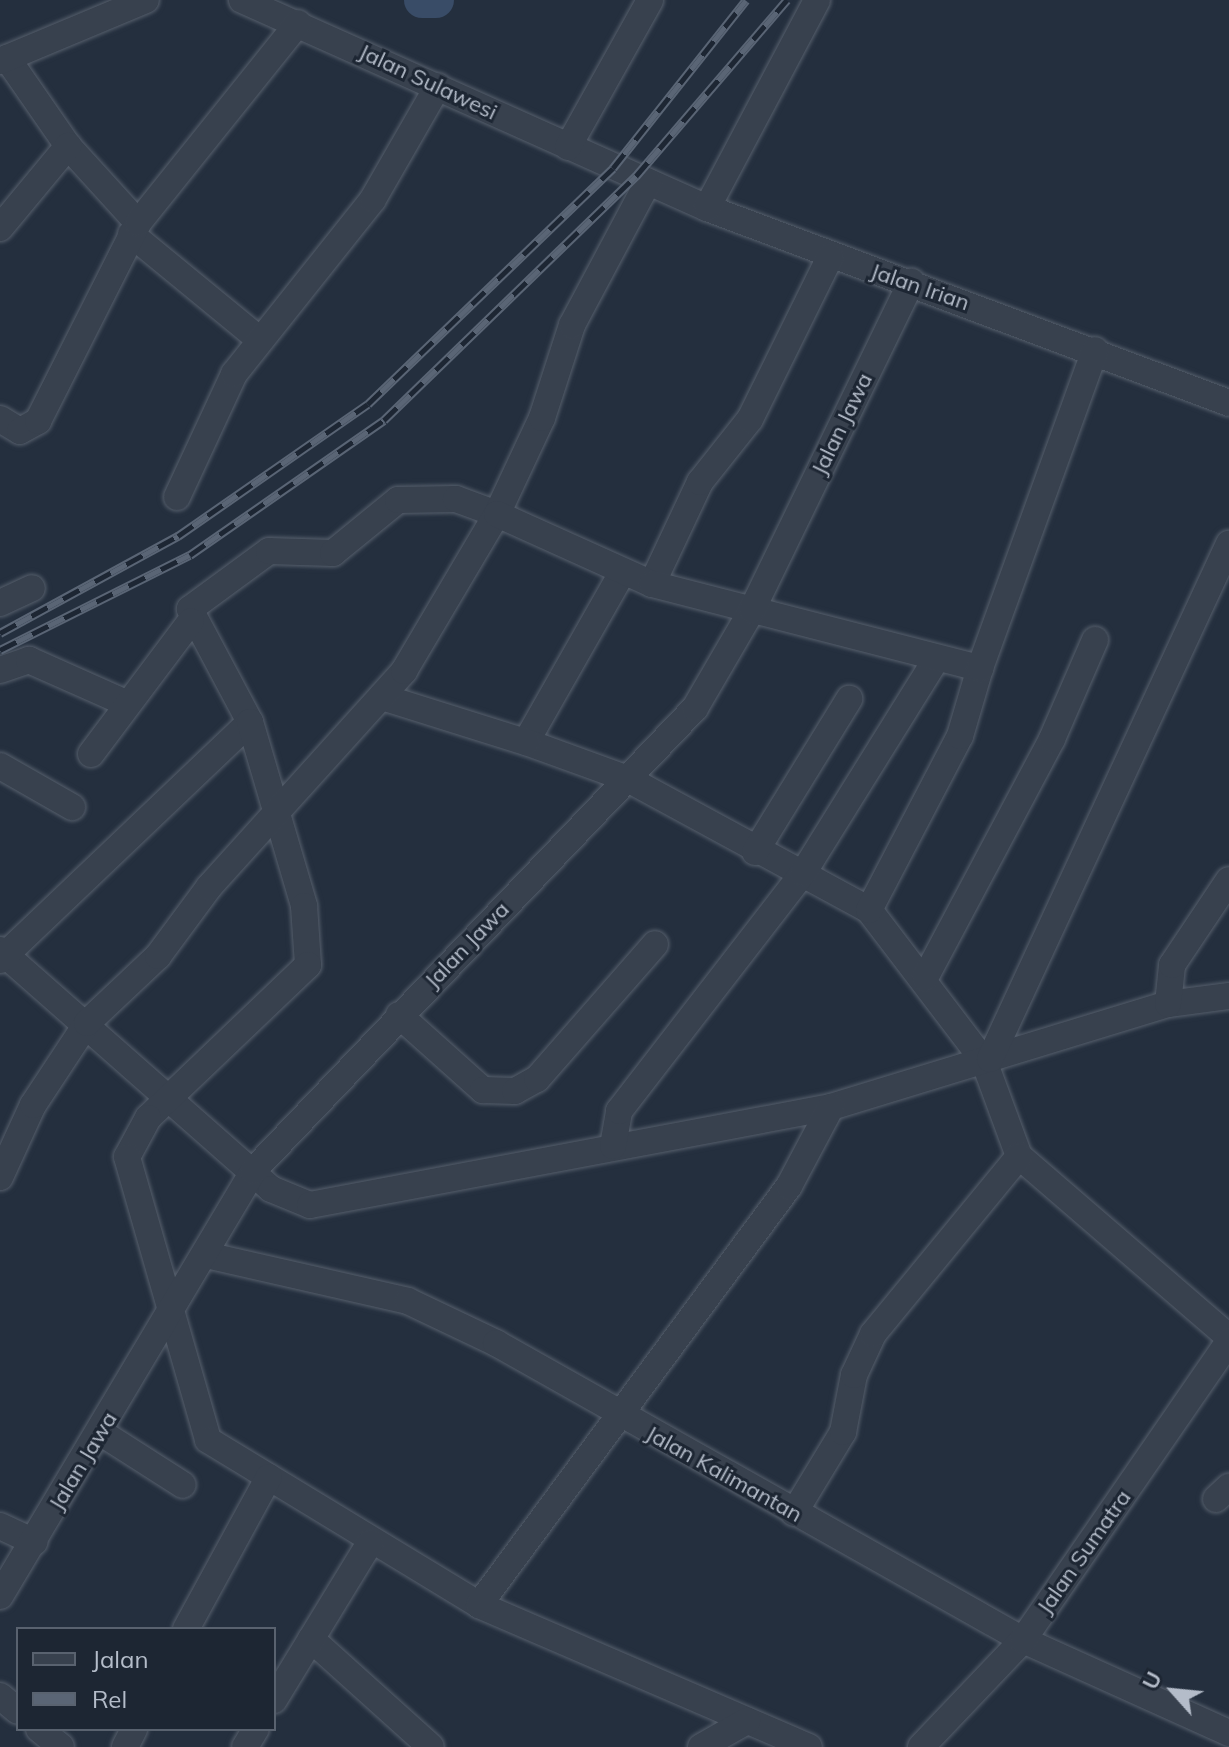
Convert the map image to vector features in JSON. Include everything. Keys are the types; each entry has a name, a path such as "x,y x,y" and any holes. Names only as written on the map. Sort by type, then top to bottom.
{"street":[{"path":"146,0 4,60 134,229 260,340"},
{"name":"Jalan Sulawesi","path":"242,0 438,86 613,168"},
{"path":"568,147 650,0"},
{"path":"707,208 817,0"},
{"path":"0,419 20,431 38,421 134,229 298,23"},
{"path":"177,497 212,415 260,340 373,199 438,86"},
{"path":"0,228 68,146"},
{"name":"Jalan Irian","path":"613,168 830,257 911,282 1229,403"},
{"path":"0,1177 33,1105 87,1023 158,956 209,887 281,812 382,697 437,626 497,514 542,418 572,325 648,182"},
{"path":"652,584 700,482 750,419 830,257"},
{"name":"Jalan Jawa","path":"0,1596 170,1316 253,1171 695,708 752,610 911,282"},
{"path":"869,910 960,736 980,668 1095,350"},
{"path":"91,754 191,621 194,605 261,555 333,553 398,500 456,499 497,514 652,584 980,668"},
{"path":"987,1060 1229,544"},
{"path":"526,742 622,573"},
{"path":"0,603 32,588"},
{"path":"191,621 250,722 281,812 309,927 308,965 136,1132 127,1157 170,1316 208,1440 370,1543 479,1605 809,1747"},
{"path":"925,978 1052,739 1095,640"},
{"path":"613,1146 619,1111 803,873 936,659"},
{"path":"0,670 28,660 128,704"},
{"path":"382,697 526,742 628,779 755,852 803,873 869,910 987,1060 1019,1156 1229,1339"},
{"path":"755,852 849,699"},
{"path":"250,722 2,955 87,1023 282,1198 310,1205 831,1107 1168,1004 1229,996"},
{"path":"0,766 72,807"},
{"path":"1168,1004 1172,965 1229,880"},
{"path":"399,1015 483,1090 515,1091 537,1079 655,944"},
{"path":"479,1605 616,1413 789,1186 831,1107"},
{"path":"794,1513 843,1432 854,1375 873,1334 1019,1156"},
{"name":"Jalan Kalimantan","path":"206,1255 408,1301 1023,1640 1221,1731"},
{"name":"Jalan Sumatra","path":"921,1747 1023,1640 1229,1339"},
{"path":"100,1432 183,1485"},
{"path":"187,1627 269,1477"},
{"path":"0,1526 34,1542"},
{"path":"276,1697 370,1543"},
{"path":"311,1639 431,1747"},
{"path":"0,1696 16,1709"},
{"path":"701,1747 747,1721"},
{"path":"41,1731 61,1747"}],"waterway":[{"path":"422,0 436,0"}],"railway":[{"path":"0,633 178,536 368,404 613,168 746,0"},
{"path":"0,650 190,555 384,420 636,176 787,0"}]}
